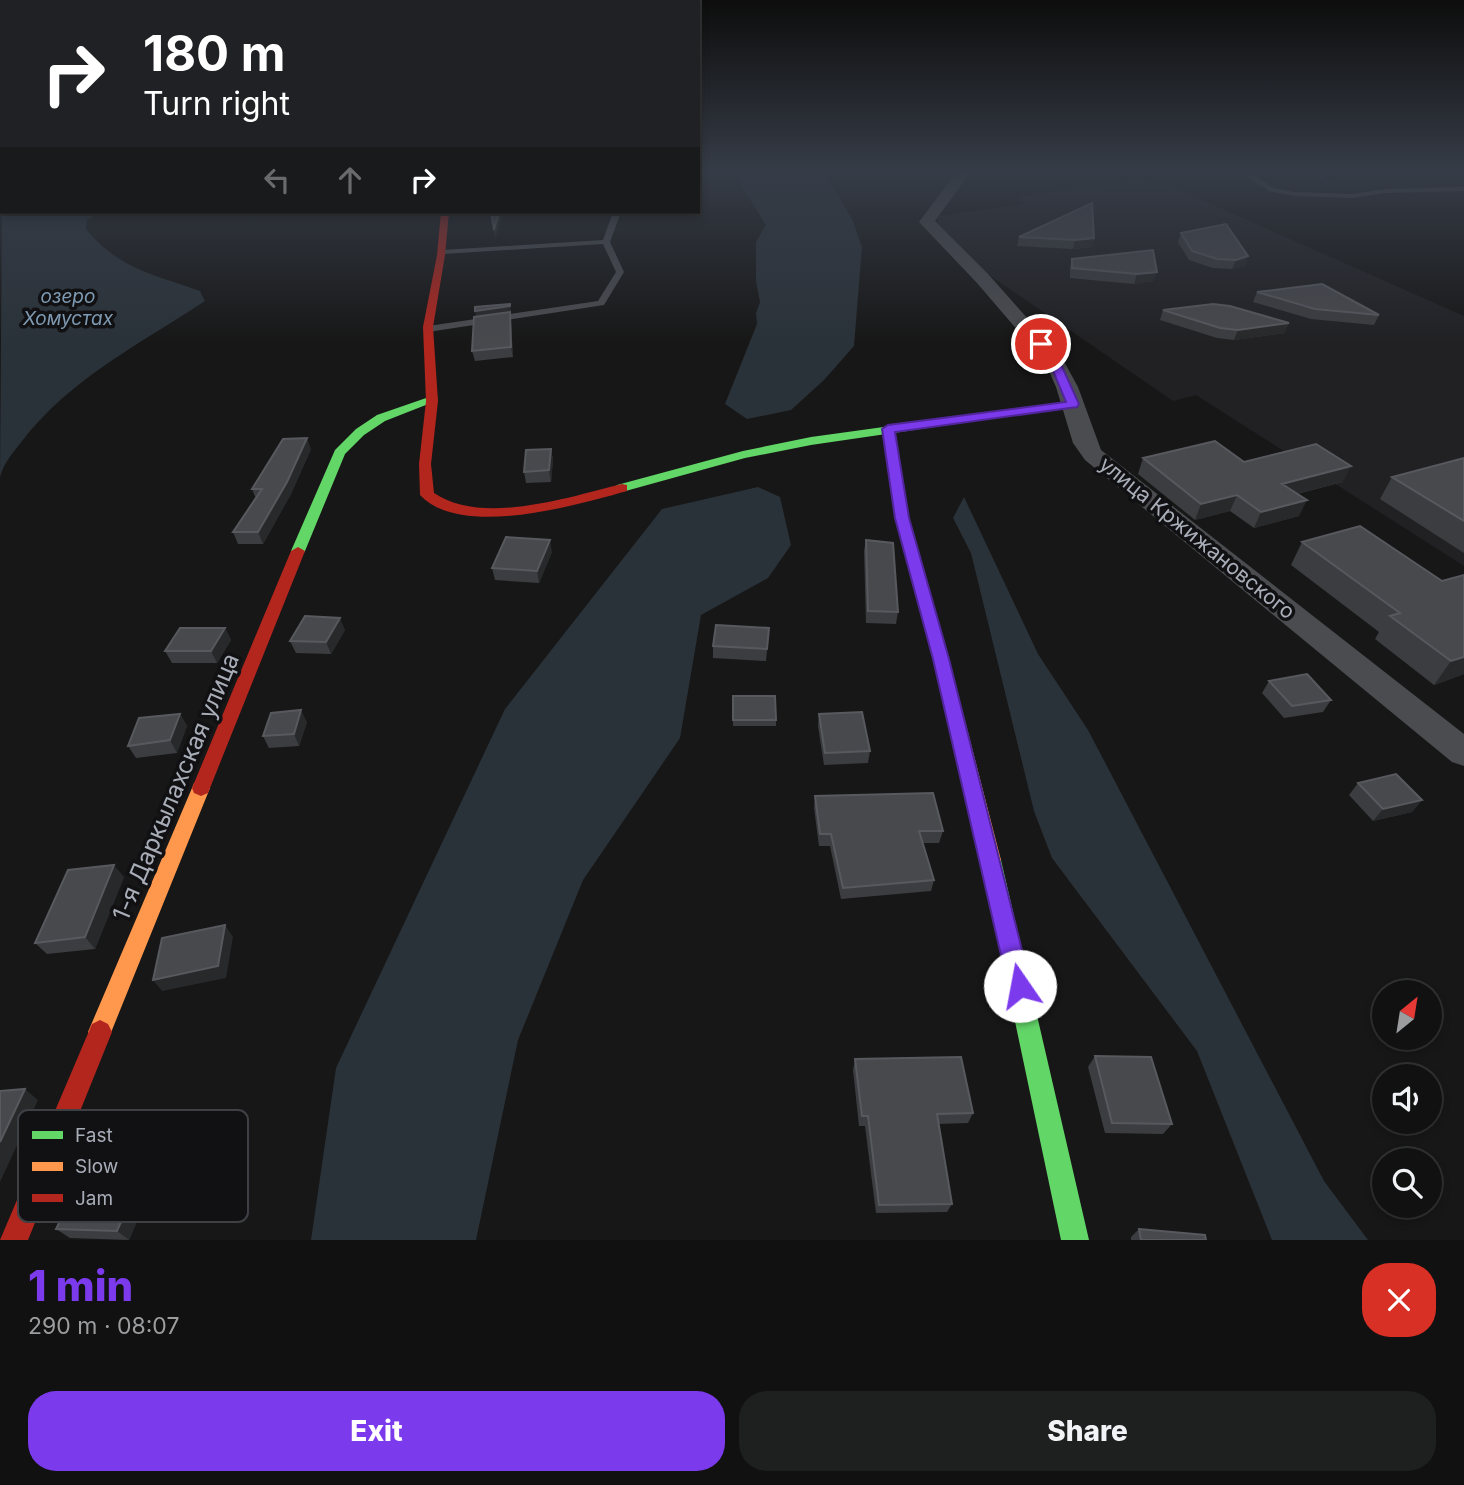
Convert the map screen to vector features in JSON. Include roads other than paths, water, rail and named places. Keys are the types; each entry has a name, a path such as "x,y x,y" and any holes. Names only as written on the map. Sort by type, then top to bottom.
{"street":[{"path":"444,228 443,252 428,329 432,399 424,489 433,505 462,511 523,508 559,502 773,448 888,429 1073,404"},
{"name":"улица Кржижановского","path":"933,228 983,279 1054,360 1073,404 1085,443 1099,460 1464,752"},
{"name":"1-я Даркылахская улица","path":"68,1110 339,453 367,425 384,415 432,399"},
{"path":"888,429 902,518 941,659 1009,935 1075,1240"},
{"name":"1-я Даркылахская улица","path":"14,1240 21,1222"}],"lane":[{"path":"428,329 601,303 620,272 606,242 611,228"},
{"path":"443,252 606,242"}],"water":[{"name":"озеро Хомустах","path":"2,228 86,228 98,242 124,262 200,291 205,301 107,364 62,399 22,441 6,462 0,477"},
{"path":"764,228 855,228 862,247 854,346 824,380 791,410 747,419 725,404 757,324 756,313 760,302 756,281 756,242"},
{"path":"758,487 780,497 791,545 768,578 701,615 680,738 583,880 518,1040 476,1240 311,1240 336,1068 505,709 662,509"},
{"path":"964,497 1038,654 1088,730 1324,1181 1368,1240 1272,1240 1197,1051 1052,858 1034,811 971,553 953,518"}]}
